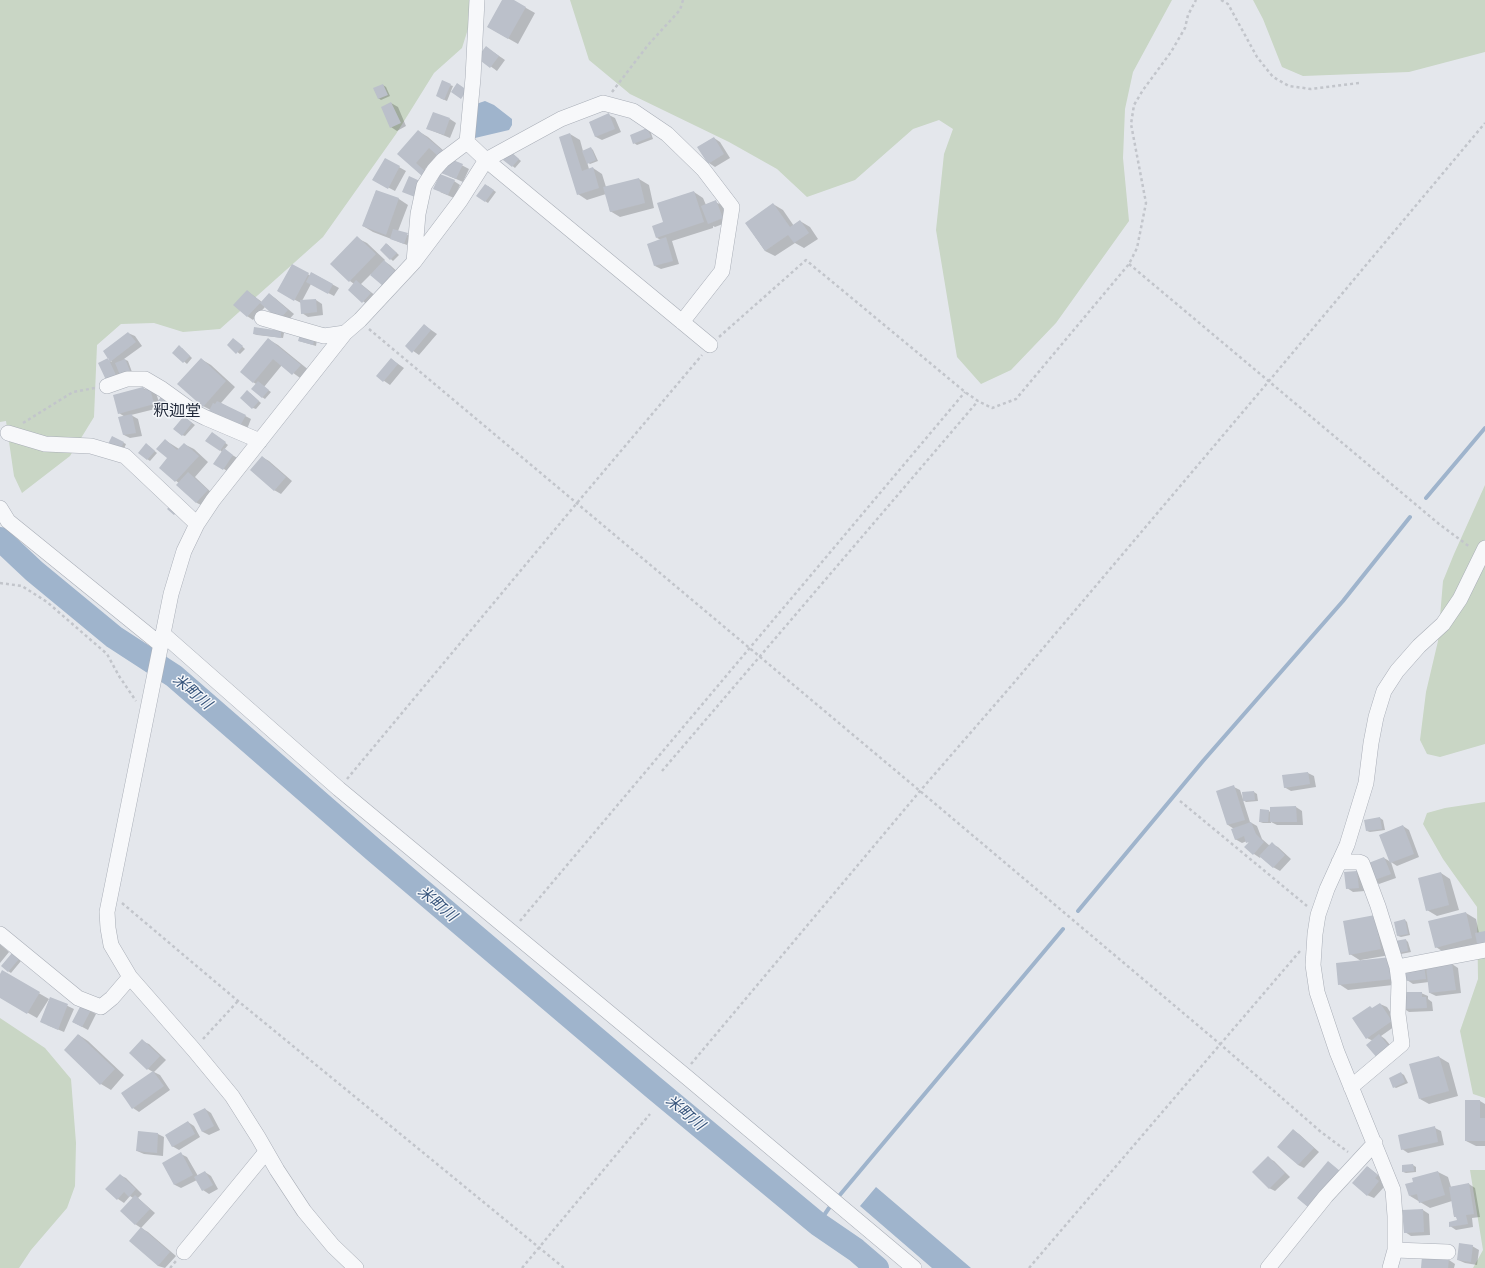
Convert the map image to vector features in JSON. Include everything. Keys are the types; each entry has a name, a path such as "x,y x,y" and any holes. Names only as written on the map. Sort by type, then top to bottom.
{"street":[{"path":"477,0 468,142 486,160 710,345"},
{"path":"356,1268 333,1246 304,1211 232,1096 130,977 111,945 107,912 171,594 184,551 197,524 213,500 345,333 360,320 414,262 460,201 486,160 561,119 603,103 633,111 667,134 703,169 732,207 722,271 682,322"},
{"path":"414,262 418,214 424,186 442,160 468,142"},
{"path":"262,318 324,336 345,333"},
{"path":"107,386 127,379 146,379 200,415 260,441"},
{"path":"8,433 45,444 91,446 125,456 197,524"},
{"path":"0,508 8,521 162,643 339,788 914,1268"},
{"path":"1390,1268 1395,1250 1393,1190 1337,1052 1317,992 1313,965 1314,934 1327,889 1347,845 1366,783 1376,717 1384,691 1397,671 1419,646 1443,624 1460,599 1483,552"},
{"path":"1339,862 1362,863 1378,906 1397,967 1399,982 1398,1014 1402,1044 1351,1087"},
{"path":"0,934 78,998 102,1007 130,977"},
{"path":"1397,967 1485,950"},
{"path":"1268,1268 1326,1196 1374,1143"},
{"path":"184,1252 266,1152"},
{"path":"1395,1250 1448,1252"}],"path":[{"path":"603,103 648,45 680,10 683,0"},
{"path":"339,788 710,345 806,260 978,401 992,408 1016,399 1129,264 1137,248 1146,203 1131,124 1134,105 1143,90 1171,52 1185,28 1188,14 1196,0"},
{"path":"1221,0 1228,4 1256,57 1273,77 1290,86 1311,88 1359,83"},
{"path":"683,1074 920,791 1012,686 1269,381 1485,122"},
{"path":"1129,264 1439,524 1483,552"},
{"path":"360,320 1220,1044 1321,1132 1358,1160"},
{"path":"8,433 73,392 107,386"},
{"path":"511,931 966,392"},
{"path":"662,770 978,401"},
{"path":"0,583 22,586 47,602 107,654 119,676 147,716"},
{"path":"1180,801 1318,916"},
{"path":"111,894 238,1001 564,1268"},
{"path":"1029,1268 1314,934"},
{"path":"194,1050 238,1001"},
{"path":"522,1268 650,1114"}],"green space":[{"path":"0,0 477,0 462,48 434,73 396,134 323,237 220,329 183,332 154,323 121,324 97,345 94,417 70,456 22,493 14,476 6,421 0,422"},
{"path":"570,0 1172,0 1133,72 1125,109 1123,158 1129,221 1056,323 1011,370 981,384 957,357 936,230 944,154 953,129 939,120 913,129 855,180 807,197 777,169 729,142 630,94 589,60"},
{"path":"1253,0 1485,0 1485,52 1409,72 1303,76 1282,67 1263,19"},
{"path":"1485,485 1485,744 1440,757 1427,754 1420,740 1426,692 1438,641 1443,581"},
{"path":"1485,802 1485,1098 1473,1094 1460,1031 1478,979 1477,907 1443,859 1423,824 1427,813 1445,808"},
{"path":"0,1018 45,1048 71,1079 76,1143 75,1186 67,1208 31,1250 19,1268 0,1268"},
{"path":"1470,1170 1485,1170 1485,1268 1473,1268 1483,1250"}],"water":[{"path":"485,101 494,105 512,119 512,125 509,130 475,138 472,136 476,104"},
{"path":"876,1187 971,1268 932,1268 860,1206"}],"building":[{"path":"502,0 514,0 526,7 508,39 487,27"},
{"path":"486,46 499,56 490,68 477,58"},
{"path":"442,80 451,84 444,100 436,96"},
{"path":"457,83 467,90 461,99 451,92"},
{"path":"383,84 388,95 378,99 373,88"},
{"path":"391,102 401,123 390,128 381,107"},
{"path":"433,112 450,118 444,135 426,129"},
{"path":"609,113 615,129 595,137 589,122"},
{"path":"647,128 651,137 633,144 630,135"},
{"path":"418,130 443,151 438,156 429,148 416,163 426,172 422,176 397,154"},
{"path":"570,133 582,171 593,167 599,188 577,195 559,137"},
{"path":"714,137 724,154 708,164 697,147"},
{"path":"591,147 596,160 587,164 582,151"},
{"path":"510,151 519,159 512,167 503,160"},
{"path":"385,158 400,166 388,189 372,180"},
{"path":"448,158 463,164 456,179 441,173"},
{"path":"440,174 455,180 448,195 433,189"},
{"path":"409,176 422,182 415,197 402,192"},
{"path":"639,178 645,203 610,212 603,187"},
{"path":"485,184 494,190 485,202 476,196"},
{"path":"376,190 399,198 386,235 362,226"},
{"path":"694,191 704,222 656,238 652,226 663,222 657,203"},
{"path":"716,200 723,218 708,224 701,206"},
{"path":"773,203 790,227 800,220 809,233 794,243 788,235 765,251 745,223"},
{"path":"393,229 408,233 404,244 390,239"},
{"path":"357,236 376,254 349,282 330,264"},
{"path":"666,237 673,261 654,266 647,244"},
{"path":"386,243 397,253 390,260 380,250"},
{"path":"384,260 396,272 383,286 370,275"},
{"path":"292,264 309,273 294,301 277,291"},
{"path":"311,272 333,284 328,294 306,282"},
{"path":"356,280 371,293 362,303 348,290"},
{"path":"247,290 261,302 269,293 288,310 279,320 260,303 247,317 233,305"},
{"path":"316,299 317,312 301,314 300,300"},
{"path":"424,324 431,330 412,353 405,346"},
{"path":"254,327 281,331 281,338 253,334"},
{"path":"128,332 136,342 110,362 103,351"},
{"path":"300,334 315,338 313,345 298,341"},
{"path":"233,338 243,346 236,354 227,345"},
{"path":"268,338 301,365 292,375 273,359 253,383 240,372"},
{"path":"179,345 190,356 183,363 172,353"},
{"path":"108,358 116,375 106,380 98,363"},
{"path":"201,358 226,381 203,407 177,384"},
{"path":"391,358 398,364 383,382 376,376"},
{"path":"125,359 130,371 120,375 115,363"},
{"path":"258,381 269,390 262,398 251,389"},
{"path":"143,387 144,390 150,388 154,404 118,414 113,395"},
{"path":"247,390 259,401 252,409 240,398"},
{"path":"163,395 172,402 163,413 154,405"},
{"path":"217,401 246,415 240,426 209,411 213,403 215,404"},
{"path":"132,414 136,433 123,435 118,417"},
{"path":"184,416 192,423 182,436 173,429"},
{"path":"212,432 226,442 220,451 205,441"},
{"path":"112,436 124,442 120,450 108,444"},
{"path":"165,439 177,450 184,443 199,456 175,482 159,468 167,458 156,449"},
{"path":"146,443 155,451 147,460 138,453"},
{"path":"224,448 233,455 223,470 213,464"},
{"path":"262,456 286,477 274,491 250,470"},
{"path":"188,472 208,490 196,503 176,485"},
{"path":"171,505 178,511 174,515 167,509"},
{"path":"1308,772 1310,784 1284,788 1282,775"},
{"path":"1234,785 1245,820 1227,825 1216,791"},
{"path":"1254,791 1255,800 1243,801 1242,792"},
{"path":"1296,806 1297,822 1270,822 1270,807"},
{"path":"1260,809 1269,810 1268,822 1259,822"},
{"path":"1380,817 1382,829 1366,831 1364,820"},
{"path":"1251,822 1256,834 1264,842 1253,855 1244,847 1249,842 1246,843 1244,836 1235,840 1231,829"},
{"path":"1403,825 1414,854 1390,863 1379,835"},
{"path":"1272,842 1285,855 1273,868 1259,856"},
{"path":"1384,857 1391,874 1372,881 1366,864"},
{"path":"1357,871 1359,888 1346,889 1344,872"},
{"path":"1441,872 1449,905 1426,911 1418,878"},
{"path":"1466,912 1472,938 1435,948 1428,921"},
{"path":"1375,915 1381,949 1349,955 1343,921"},
{"path":"1405,919 1408,934 1397,936 1394,922"},
{"path":"1485,931 1485,947 1478,949 1475,933"},
{"path":"1406,939 1408,951 1398,953 1395,941"},
{"path":"12,953 19,959 8,972 1,966"},
{"path":"1391,957 1393,979 1338,985 1336,963"},
{"path":"1452,963 1456,990 1429,993 1426,966"},
{"path":"1424,966 1426,979 1406,981 1405,968"},
{"path":"2,970 40,992 27,1014 0,998 0,974"},
{"path":"1402,992 1422,992 1422,997 1426,997 1427,1008 1402,1009"},
{"path":"50,997 68,1004 58,1030 40,1022"},
{"path":"1380,1003 1392,1021 1366,1039 1352,1018 1370,1006 1372,1008"},
{"path":"81,1005 91,1010 82,1027 72,1022"},
{"path":"78,1034 115,1069 100,1085 64,1050"},
{"path":"1379,1034 1391,1049 1378,1059 1366,1045"},
{"path":"142,1039 160,1056 147,1070 129,1053"},
{"path":"1439,1056 1449,1091 1419,1099 1409,1064"},
{"path":"153,1071 164,1086 132,1109 121,1093"},
{"path":"1401,1072 1405,1082 1393,1088 1389,1078"},
{"path":"1465,1100 1480,1100 1480,1118 1485,1118 1485,1141 1465,1141"},
{"path":"205,1108 214,1126 202,1132 193,1114"},
{"path":"188,1121 195,1134 172,1147 165,1135"},
{"path":"1435,1126 1438,1142 1401,1150 1398,1135"},
{"path":"1293,1129 1314,1148 1298,1165 1277,1147"},
{"path":"138,1131 158,1133 157,1153 136,1151"},
{"path":"181,1152 193,1175 174,1185 162,1163"},
{"path":"1268,1156 1285,1173 1269,1189 1252,1172"},
{"path":"1328,1161 1340,1171 1309,1208 1297,1198"},
{"path":"1413,1164 1414,1171 1402,1172 1402,1165"},
{"path":"1367,1166 1378,1175 1375,1178 1379,1181 1367,1196 1352,1183"},
{"path":"205,1171 213,1185 202,1191 194,1177"},
{"path":"1438,1171 1445,1195 1419,1203 1417,1194 1409,1196 1405,1184 1413,1182 1412,1178"},
{"path":"120,1174 136,1189 129,1197 124,1192 117,1200 105,1189"},
{"path":"1469,1183 1474,1214 1466,1215 1468,1224 1449,1227 1449,1222 1457,1220 1456,1217 1454,1217 1449,1187"},
{"path":"135,1195 150,1209 135,1225 120,1211"},
{"path":"1423,1209 1424,1232 1404,1233 1402,1210"},
{"path":"141,1227 170,1252 158,1266 129,1241"},
{"path":"1459,1243 1473,1245 1471,1262 1457,1260"},
{"path":"1422,1256 1449,1259 1448,1268 1421,1268"}],"waterway":[{"path":"1426,498 1485,428"},
{"path":"1078,911 1203,761 1343,601 1410,517"},
{"name":"米町川","path":"0,539 34,571 114,637 174,676 375,851 653,1087 818,1224 856,1250 877,1268"},
{"path":"839,1196 1063,929"},
{"path":"818,1224 829,1208"}],"district":[{"name":"釈迦堂","path":"177,411"}]}
